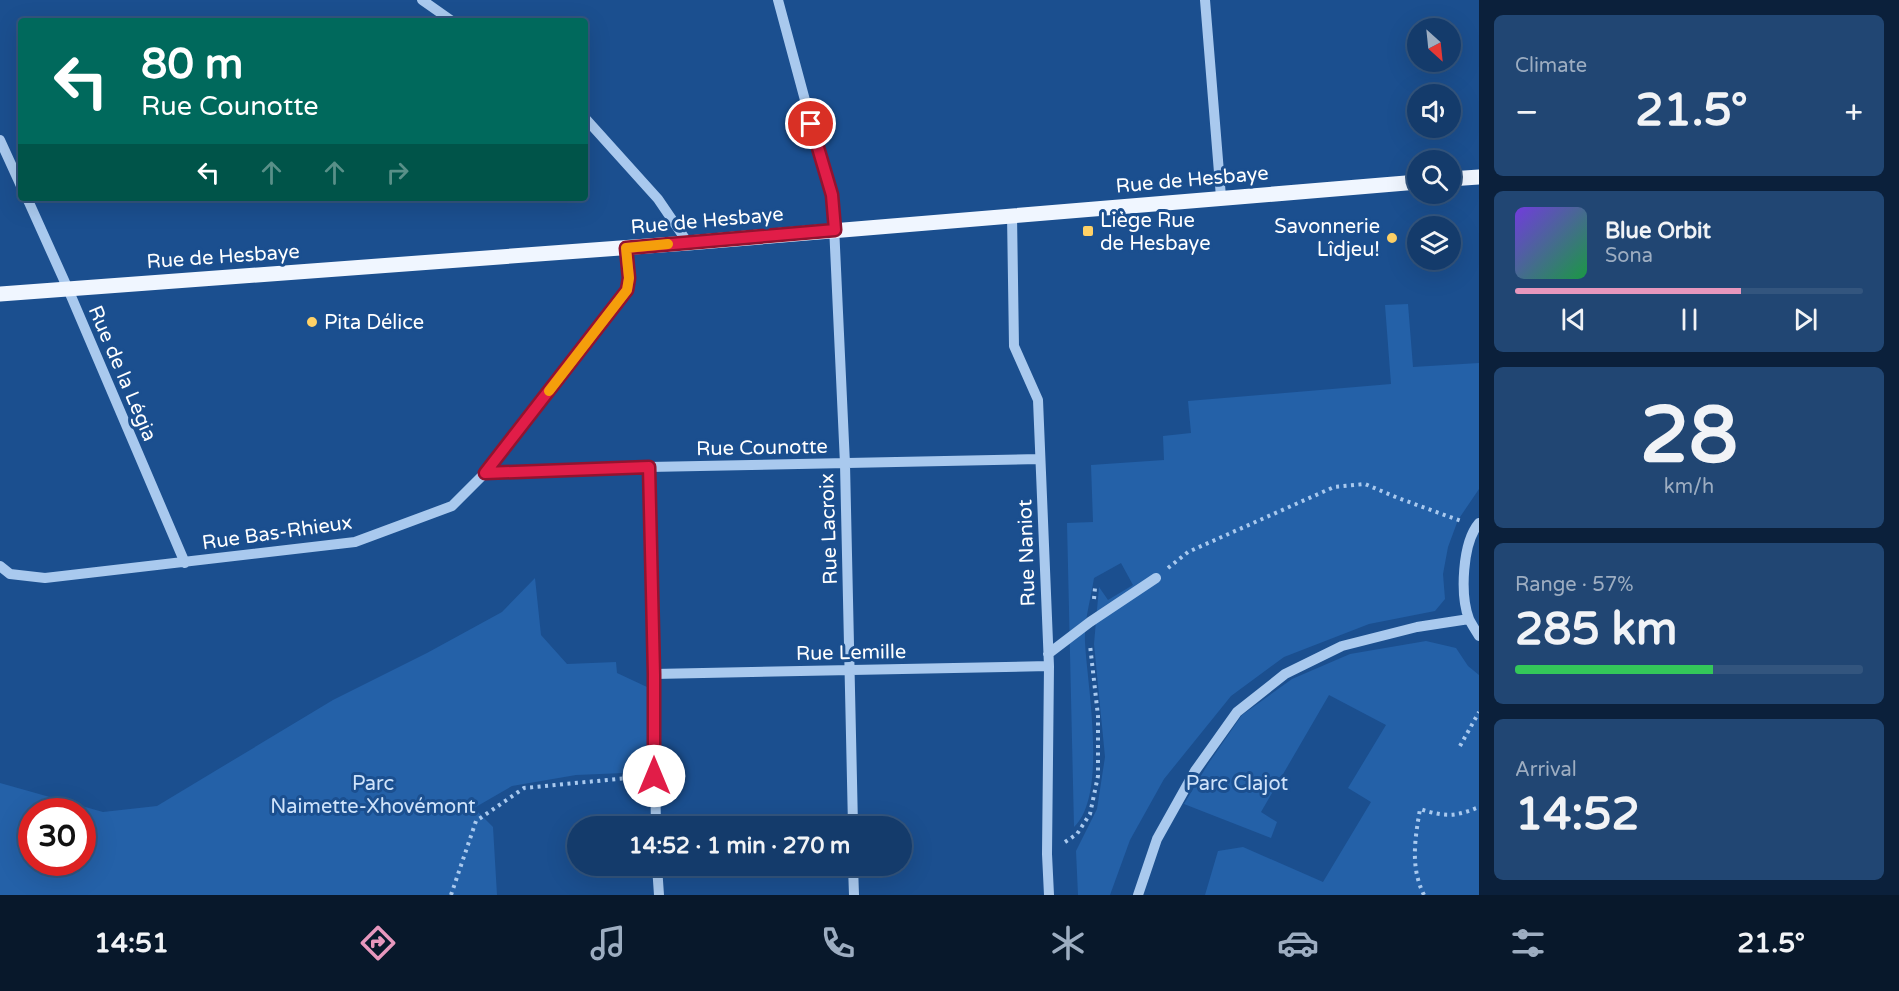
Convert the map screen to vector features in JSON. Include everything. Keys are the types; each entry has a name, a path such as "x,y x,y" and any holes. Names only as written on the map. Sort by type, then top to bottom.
{"main road":[{"path":"1461,178 1479,177"},
{"name":"Rue de Hesbaye","path":"0,294 626,248 1407,183"}],"street":[{"path":"422,0 448,18"},
{"name":"Rue Lacroix","path":"778,0 832,195 845,464 853,816"},
{"path":"1204,0 1221,197"},
{"path":"588,121 658,199 688,243"},
{"path":"0,140 18,179"},
{"name":"Rue de la Légia","path":"28,201 185,563"},
{"name":"Rue Naniot","path":"1012,215 1014,346 1038,400 1049,666 1047,854 1049,895"},
{"name":"Rue Bas-Rhieux","path":"0,566 10,574 45,578 355,542 452,506 485,473 627,290 629,278 626,248"},
{"name":"Rue Counotte","path":"485,473 649,467 1040,459"},
{"path":"649,467 656,816"},
{"path":"1477,524 1466,549 1463,573 1469,619 1479,636"},
{"path":"1048,654 1090,622 1156,578"},
{"path":"1138,895 1157,839 1195,771 1237,712 1285,674 1342,646 1417,627 1469,619"},
{"name":"Rue Lemille","path":"654,674 1049,666"},
{"path":"657,876 658,895"},
{"path":"853,876 854,895"}],"path":[{"path":"1156,578 1188,552 1334,487 1365,484 1398,498 1477,524"},
{"path":"1047,854 1077,834 1090,814 1098,776 1098,716 1090,656 1090,622 1095,588"},
{"path":"1460,746 1479,712"},
{"path":"451,895 476,821 524,788 654,776"},
{"path":"1424,895 1418,884 1413,851 1420,809 1437,814 1460,815 1479,807"}],"green space":[{"path":"1408,304 1413,367 1479,363 1479,489 1458,520 1448,547 1443,574 1445,599 1435,611 1369,624 1284,657 1231,696 1164,779 1130,840 1110,895 1078,895 1076,851 1097,809 1105,757 1094,644 1099,587 1108,600 1133,585 1121,563 1094,578 1085,634 1093,766 1090,791 1084,812 1074,827 1067,523 1093,522 1091,465 1164,460 1163,436 1191,433 1188,401 1391,384 1385,305"},
{"name":"Parc Naimette-Xhovémont","path":"535,578 541,635 567,664 616,662 617,673 647,687 647,772 576,775 512,786 474,808 493,827 497,895 0,895 0,783 53,798 18,798 18,876 96,876 96,810 103,812 157,806 333,700 502,612"},
{"name":"Parc Clajot","path":"1426,641 1456,648 1468,666 1479,675 1479,895 1205,895 1218,851 1243,847 1323,882 1371,802 1348,788 1386,725 1329,695 1261,812 1277,822 1271,838 1184,804 1242,715 1292,679 1350,654"}],"slow traffic":[{"path":"549,391 627,290 629,278 626,248 668,244"}],"place":[{"name":"Liège Rue de Hesbaye","path":"1088,231"},
{"name":"Savonnerie Lîdjeu!","path":"1392,238"},
{"name":"Pita Délice","path":"312,322"}],"route":[{"path":"654,776 649,467 485,473 627,290 629,278 626,248 835,230 832,195 811,124"}]}
